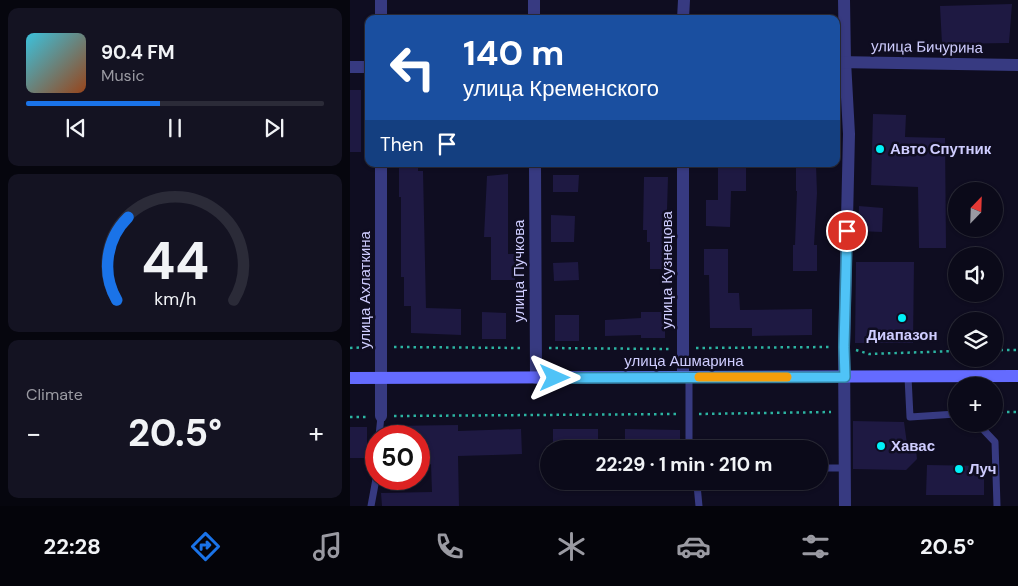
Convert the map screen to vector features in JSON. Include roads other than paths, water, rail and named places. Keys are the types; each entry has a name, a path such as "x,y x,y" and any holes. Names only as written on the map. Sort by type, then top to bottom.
{"main road":[{"name":"улица Ашмарина","path":"350,378 1018,376"}],"street":[{"path":"381,0 381,15"},
{"path":"534,0 534,15"},
{"path":"684,0 684,15"},
{"path":"844,0 841,62 849,134 844,347 845,506"},
{"name":"улица Бичурина","path":"841,62 1018,65"},
{"path":"350,67 365,67"},
{"name":"улица Ахлаткина","path":"381,167 381,416"},
{"name":"улица Пучкова","path":"535,167 536,378"},
{"name":"улица Кузнецова","path":"683,167 683,349 686,377"}],"lane":[{"path":"686,377 689,440"},
{"path":"908,377 910,417 948,415"},
{"path":"380,425 381,416"},
{"path":"986,432 995,442 997,506"},
{"path":"828,468 845,468"},
{"path":"371,506 374,490"},
{"path":"697,490 699,506"}],"place":[{"name":"Авто Спутник","path":"880,149"},
{"name":"Диапазон","path":"902,318"},
{"name":"Хавас","path":"881,446"},
{"name":"Луч","path":"959,469"}]}
